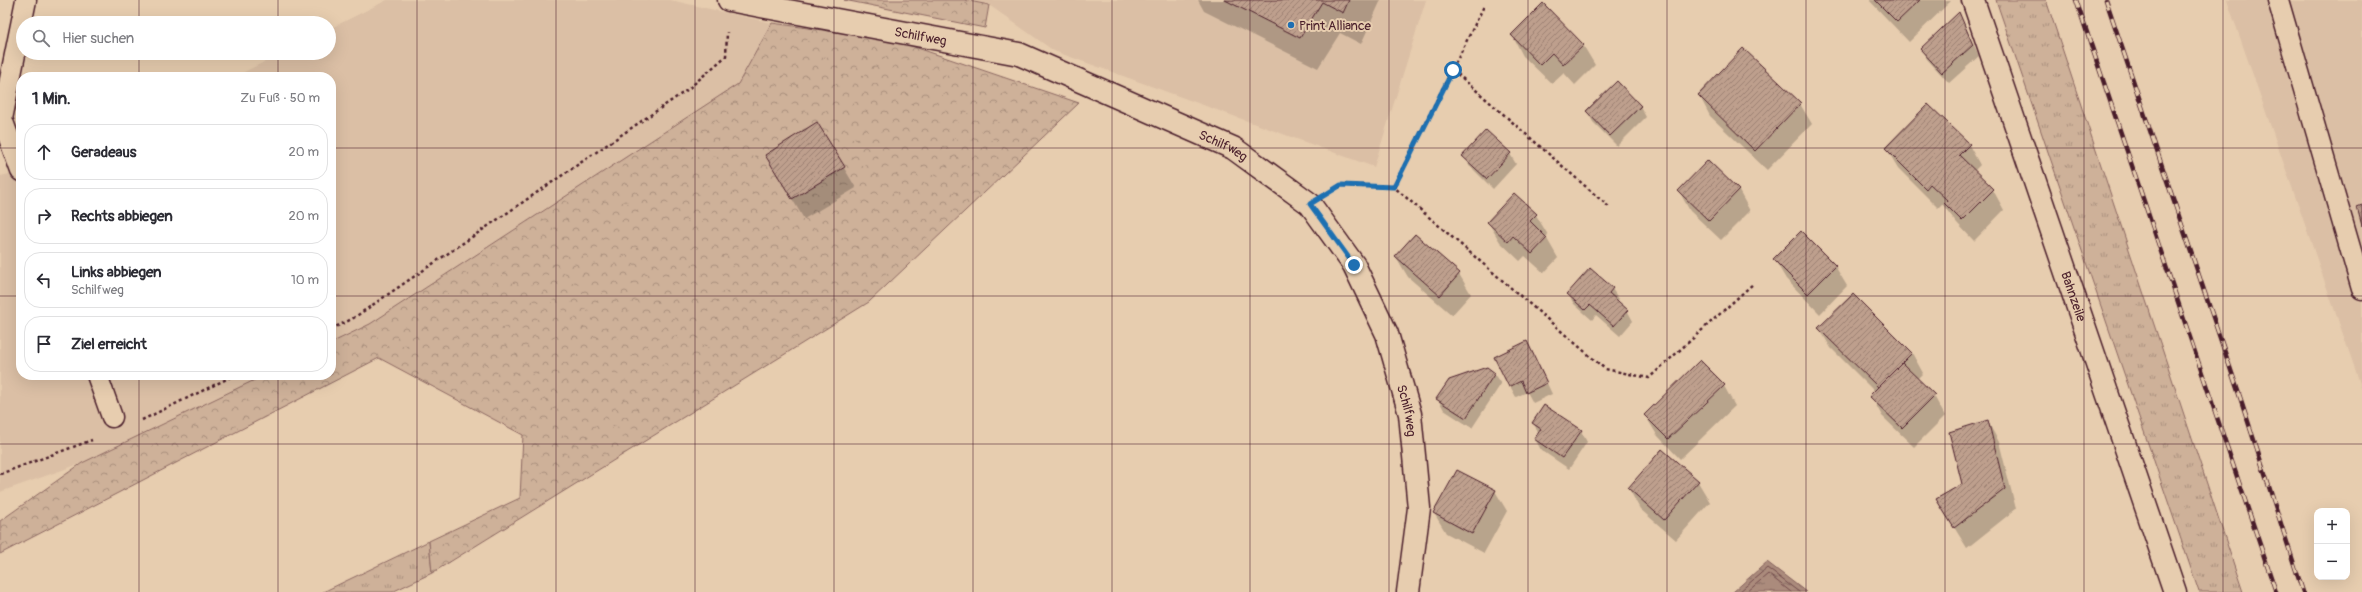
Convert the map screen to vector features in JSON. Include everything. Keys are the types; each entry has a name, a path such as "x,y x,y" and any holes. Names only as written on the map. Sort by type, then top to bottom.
{"street":[{"name":"Schilfweg","path":"729,0 1019,54 1233,148 1310,204 1354,265 1387,334 1410,414 1418,508 1408,592"},
{"name":"Bahnzeile","path":"1973,0 2175,592"}],"lane":[{"path":"23,16 26,0"},
{"path":"2278,0 2362,289"},
{"path":"16,50 2,119 16,157"},
{"path":"99,380 112,417"}],"path":[{"path":"336,327 352,319 687,90 726,56 729,0"},
{"path":"1394,187 1484,6"},
{"path":"1453,70 1609,207"},
{"path":"1310,204 1341,185 1394,187 1605,369 1649,378 1754,283"}],"shaded area":[{"path":"387,0 670,0 772,23 738,84 370,324 336,341 336,72 244,72 268,60 336,60 336,26"},
{"path":"964,0 1426,0 1374,167 1054,51 989,5"},
{"path":"2227,0 2362,0 2362,389"},
{"path":"16,173 16,380 255,380 82,463 0,492 0,176"}],"green space":[{"path":"844,0 964,0 989,5 985,28"},
{"path":"1996,0 2046,0 2243,592 2199,592"},
{"path":"772,23 894,40 1079,103 869,302 432,573 429,541 520,498 523,435 379,358 0,554 0,521 82,463 255,380 336,380 336,341 370,324 738,84"},
{"path":"429,541 432,573 392,592 323,592"}],"water":[{"path":"1767,562 1806,592 1733,592"}],"building":[{"name":"Print Alliance","path":"1225,0 1349,0 1343,13 1322,2 1300,38"},
{"path":"1875,0 1920,0 1897,22"},
{"path":"1543,3 1584,45 1563,65 1552,53 1540,65 1511,35"},
{"path":"1959,12 1973,45 1942,73 1920,49"},
{"path":"1743,48 1801,103 1755,151 1698,95"},
{"path":"1617,81 1641,106 1610,136 1586,111"},
{"path":"1928,104 1970,144 1959,155 1994,189 1962,221 1944,203 1947,200 1930,184 1926,189 1885,148"},
{"path":"817,122 845,167 792,199 765,155"},
{"path":"1486,130 1511,153 1487,179 1462,156"},
{"path":"1708,160 1739,190 1709,221 1678,191"},
{"path":"1514,193 1537,214 1530,221 1547,238 1532,254 1513,236 1508,242 1487,222"},
{"path":"2362,205 2362,226 2357,207"},
{"path":"1801,231 1836,266 1808,294 1773,259"},
{"path":"1415,234 1460,273 1440,296 1395,256"},
{"path":"1590,268 1613,288 1609,293 1628,310 1614,326 1590,305 1585,310 1567,294"},
{"path":"1853,294 1912,353 1878,387 1818,328"},
{"path":"1527,341 1547,383 1526,393 1521,381 1509,387 1494,357"},
{"path":"1700,360 1725,385 1668,439 1644,415"},
{"path":"1902,363 1935,395 1902,428 1869,396"},
{"path":"1487,367 1495,373 1466,418 1436,399 1449,380"},
{"path":"1544,405 1582,430 1562,458 1534,439 1541,429 1532,423"},
{"path":"1988,420 2005,489 1954,528 1936,499 1962,484 1949,432"},
{"path":"1662,449 1699,481 1664,520 1628,488"},
{"path":"1457,470 1496,490 1472,534 1433,513"}],"railway":[{"path":"2076,0 2276,592"},
{"path":"2106,0 2242,403 2303,592"}],"place":[{"name":"Print Alliance","path":"1291,25"}],"route":[{"path":"1354,265 1310,204 1341,185 1394,187 1453,70"}]}
